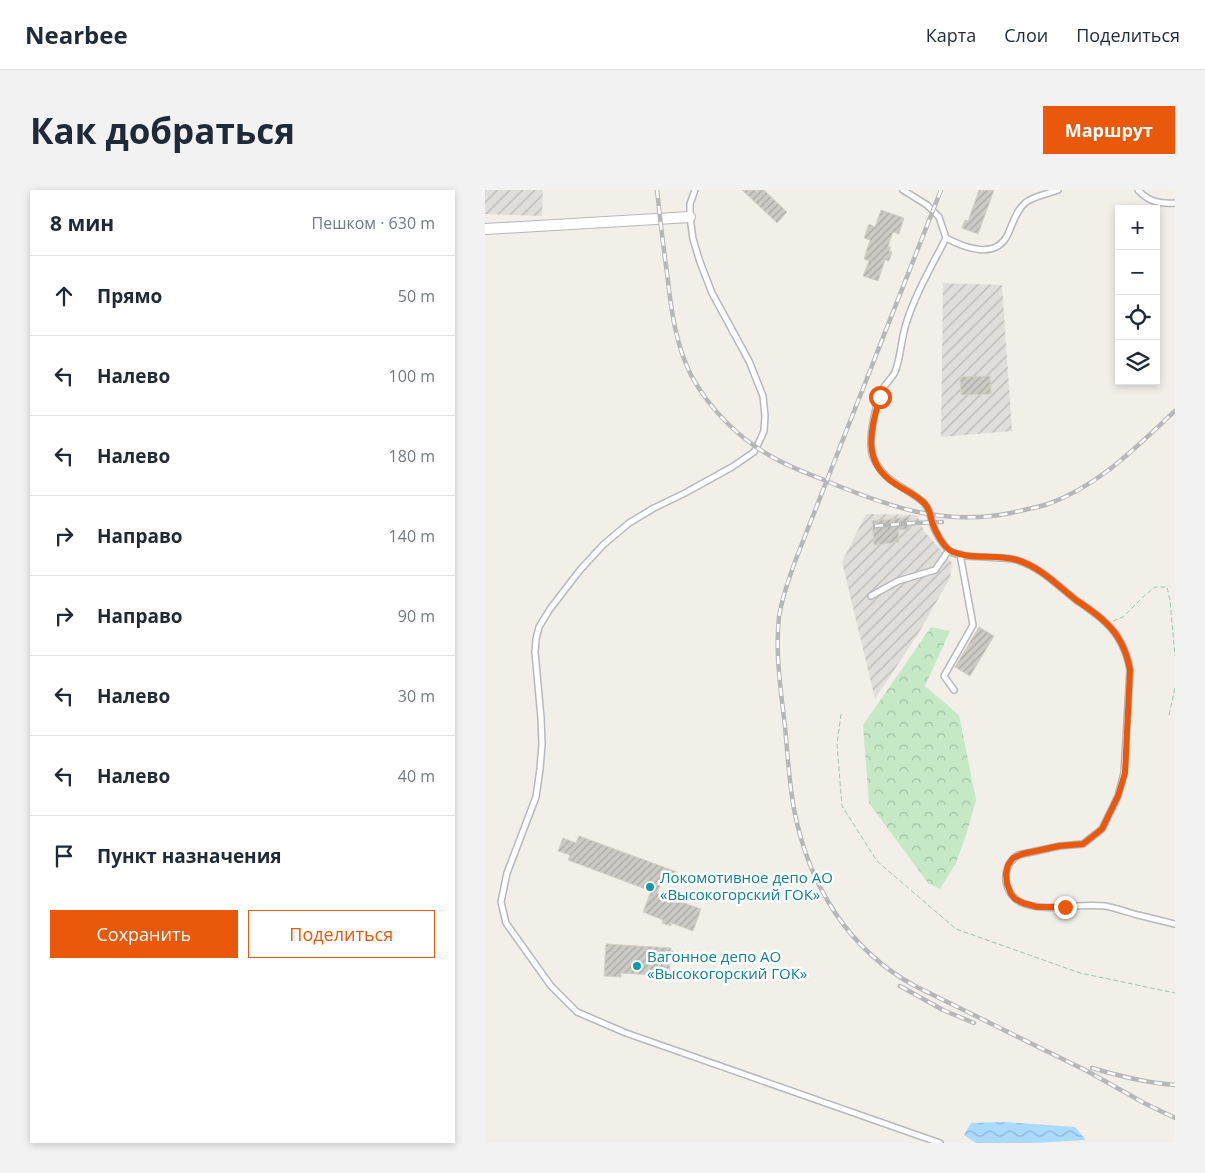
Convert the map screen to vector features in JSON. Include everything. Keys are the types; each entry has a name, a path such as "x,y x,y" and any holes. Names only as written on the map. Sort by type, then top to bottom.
{"street":[{"path":"485,229 690,217"}],"lane":[{"path":"695,190 690,204 690,217 695,247 712,293 749,361 763,396 764,431 754,452 731,467 629,523 603,545 580,570 550,609 539,627 535,652 541,718 541,769 536,797 507,873 501,902 506,923 551,986 577,1012 626,1033 940,1143"},
{"path":"903,190 927,205 939,216 946,238 911,309 895,371 882,392 871,437 873,456 881,470 893,482 926,504 932,522 943,544 949,550 960,554 1016,560 1035,568 1107,624 1123,646 1128,657 1130,670 1125,773 1118,796 1102,829 1083,844 1059,846 1022,854 1013,858 1008,865 1006,874 1007,884 1015,899 1037,907 1106,906 1175,924"},
{"path":"946,238 969,248 989,249 998,246 1007,236 1015,217 1026,202 1058,190"},
{"path":"1138,190 1153,202 1175,203"},
{"path":"871,596 898,581 935,570 949,550"},
{"path":"954,690 944,676 973,625 960,554"}],"path":[{"path":"1107,624 1123,617 1155,587 1167,587 1175,656"},
{"path":"1169,715 1175,688"},
{"path":"841,714 837,744 842,806 877,861 956,929 1080,973 1175,993"}],"shaded area":[{"path":"485,190 543,190 542,216 485,214"},
{"path":"943,283 1002,285 1012,431 941,437"},
{"path":"866,514 917,515 924,531 952,563 950,578 918,634 875,699 842,562"}],"green space":[{"path":"931,627 950,631 925,686 959,715 976,800 956,863 940,889 928,883 869,803 863,725"}],"water":[{"path":"1005,1122 1075,1127 1086,1140 1033,1143 976,1143 964,1135 971,1123"}],"building":[{"path":"742,190 764,190 787,212 777,223"},
{"path":"979,190 994,190 978,234 962,228 965,220 968,221"},
{"path":"881,210 904,218 899,234 893,232 888,247 891,247 889,251 892,252 889,261 885,260 878,281 863,276 869,261 864,259 870,240 864,238 869,224 875,227"},
{"path":"990,376 991,394 961,395 960,377"},
{"path":"909,517 910,529 898,530 899,542 874,545 872,521"},
{"path":"979,627 994,636 970,676 955,667"},
{"name":"Локомотивное депо АО «Высокогорский ГОК»","path":"579,836 677,872 673,882 663,879 657,893 701,909 693,931 671,923 671,926 662,923 663,920 643,912 651,891 568,860 570,855 558,851 563,838 576,843"},
{"name":"Вагонное депо АО «Высокогорский ГОК»","path":"606,944 671,948 673,959 670,959 669,976 621,973 621,977 604,976"}],"railway":[{"path":"657,190 670,299 681,350 691,375 707,400 738,433 750,443 796,469 876,500 919,512 963,517 1011,513 1048,504 1084,487 1116,464 1175,411"},
{"path":"941,190 796,559 780,610 778,631 779,672 791,793 795,814 811,867 822,891 836,914 852,935 892,971 915,986 1087,1071 1175,1118"},
{"path":"875,526 942,522"},
{"path":"900,986 943,1010 974,1023"},
{"path":"1092,1068 1133,1079 1175,1085"}],"place":[{"name":"Локомотивное депо АО «Высокогорский ГОК»","path":"650,887"},
{"name":"Вагонное депо АО «Высокогорский ГОК»","path":"637,966"}],"route":[{"path":"880,397 871,431 873,456 881,470 893,482 926,504 932,522 943,544 955,553 1016,560 1035,568 1107,624 1123,646 1128,657 1130,670 1125,773 1118,796 1102,829 1083,844 1059,846 1018,855 1008,865 1006,874 1007,884 1015,899 1037,907 1065,907"}]}
